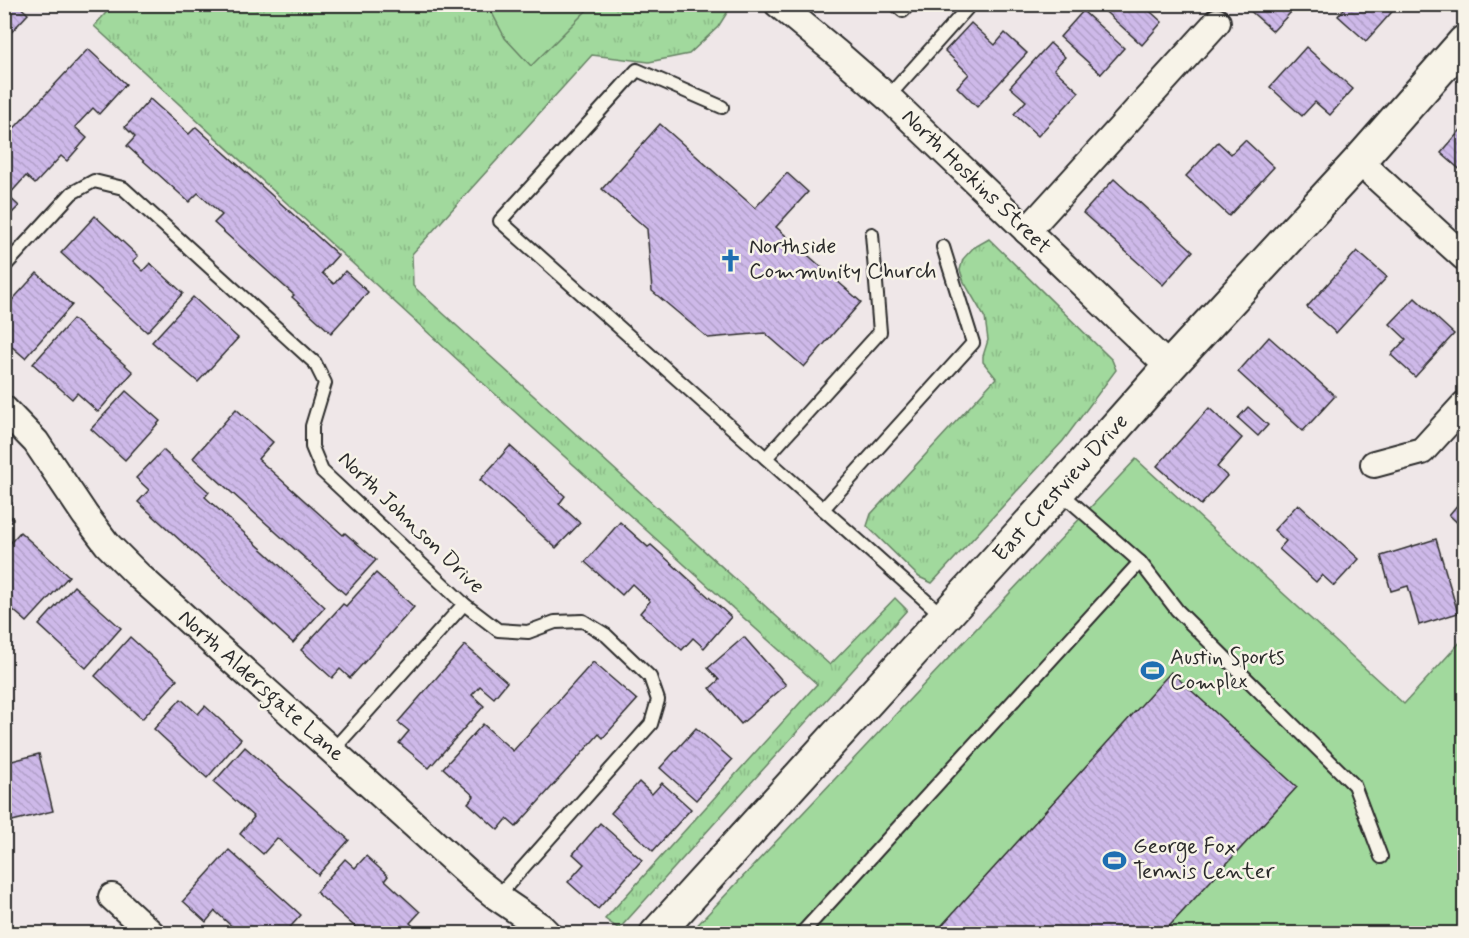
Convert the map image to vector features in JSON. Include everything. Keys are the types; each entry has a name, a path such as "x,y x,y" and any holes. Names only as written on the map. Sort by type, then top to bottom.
{"street":[{"name":"North Hoskins Street","path":"789,8 887,98 1168,367"},
{"path":"1027,231 1217,22"},
{"name":"East Crestview Drive","path":"656,933 1059,491 1168,367 1359,161 1464,42"},
{"path":"1359,161 1464,257"},
{"path":"1374,464 1422,451 1464,405"},
{"name":"North Aldersgate Lane","path":"4,409 36,442 107,544 139,576 472,877 548,933"},
{"path":"112,897 152,933"}],"lane":[{"path":"895,4 903,11 909,4"},
{"path":"887,98 970,4"},
{"path":"722,107 637,70 500,221 944,617"},
{"name":"North Johnson Drive","path":"4,267 72,193 94,181 123,188 315,363 325,383 312,426 312,447 322,471 464,604 498,630 528,632 555,622 583,621 606,635 650,677 658,700 651,724 497,897"},
{"path":"765,458 880,332 872,234"},
{"path":"823,509 973,343 943,248"},
{"path":"1059,491 1140,562 1177,610 1354,785 1381,857"},
{"path":"801,933 1140,562"},
{"path":"332,751 464,604"}],"green space":[{"path":"114,4 732,5 718,27 689,54 649,62 592,55 412,254 413,286 830,665 895,598 907,610 619,929 605,919 817,684 484,384 94,26"},
{"path":"488,5 592,5 531,66 505,38"},
{"path":"989,239 1112,360 1116,370 1063,441 932,583 919,577 867,526 871,514 996,378 983,362 988,340 985,318 964,282 960,270 963,259 973,248"},
{"name":"Austin Sports Complex","path":"1136,459 1404,704 1464,638 1464,933 689,934"}],"building":[{"path":"4,4 17,4 28,14 4,40"},
{"path":"1097,4 1142,4 1162,22 1142,45"},
{"path":"1250,4 1282,4 1291,12 1273,31 1247,8"},
{"path":"1348,4 1399,4 1366,41 1338,16"},
{"path":"1083,11 1124,48 1101,74 1060,37"},
{"path":"971,23 995,45 1005,33 1027,53 977,107 957,87 969,74 945,51"},
{"path":"1050,43 1065,57 1054,69 1079,92 1038,136 1014,114 1026,101 1010,87"},
{"path":"1306,47 1353,89 1330,115 1315,102 1302,116 1270,87"},
{"path":"88,49 126,84 99,114 93,108 75,127 87,138 67,161 61,156 35,184 26,176 8,196 19,206 4,221 4,139"},
{"path":"150,99 189,134 196,127 338,255 322,273 334,284 345,271 368,292 331,333 292,297 294,295 214,223 222,215 198,193 189,202 127,146 135,137 125,127"},
{"name":"Northside Community Church","path":"660,124 755,208 787,173 808,192 776,227 861,302 804,367 765,333 708,338 652,291 647,229 602,189"},
{"path":"1464,126 1464,173 1441,153"},
{"path":"1245,140 1274,167 1229,216 1186,176 1218,142 1231,154"},
{"path":"1114,179 1193,251 1163,285 1083,213"},
{"path":"95,216 138,256 133,261 143,271 150,263 183,293 147,332 61,253"},
{"path":"1357,251 1387,277 1336,333 1307,307"},
{"path":"37,273 72,305 25,358 4,340 4,324 8,321 4,318 4,309"},
{"path":"193,297 238,338 198,382 152,342"},
{"path":"1415,298 1454,334 1415,377 1391,355 1406,339 1390,324"},
{"path":"73,319 133,372 98,412 77,393 72,399 33,364"},
{"path":"1269,337 1335,396 1303,431 1238,372"},
{"path":"126,391 160,421 125,460 91,429"},
{"path":"1248,407 1268,425 1258,436 1238,418"},
{"path":"1209,408 1242,438 1217,467 1227,476 1201,505 1157,466"},
{"path":"236,409 273,442 258,459 343,535 345,533 376,560 345,594 193,458"},
{"path":"510,446 565,496 559,504 580,523 556,548 480,480"},
{"path":"163,450 209,492 205,497 325,607 293,643 138,502 149,490 136,478"},
{"path":"4,496 12,503 5,511 13,519 4,528"},
{"path":"1464,497 1464,529 1449,515"},
{"path":"1298,504 1359,559 1334,586 1322,575 1316,582 1279,549 1286,541 1274,530"},
{"path":"620,522 648,547 651,545 731,617 704,648 693,638 682,650 640,613 650,601 632,584 622,595 585,562"},
{"path":"20,532 69,576 27,622 4,602 4,550"},
{"path":"1436,539 1458,613 1419,625 1408,586 1391,591 1381,556"},
{"path":"376,573 414,607 350,678 340,669 332,678 301,650 343,604 346,606"},
{"path":"74,586 121,628 86,668 39,625"},
{"path":"130,637 177,680 142,719 95,676"},
{"path":"744,637 786,685 741,724 710,688 719,680 708,668"},
{"path":"465,645 507,682 494,698 480,686 472,695 484,706 429,768 399,743 409,731 398,722"},
{"path":"593,662 637,700 603,738 599,734 516,827 507,819 498,830 468,803 474,796 443,768 483,724 513,751"},
{"name":"George Fox Tennis Center","path":"1171,672 1297,787 1162,934 934,934"},
{"path":"181,699 198,714 205,706 241,739 207,778 154,729"},
{"path":"696,728 732,760 696,800 660,768"},
{"path":"245,747 349,840 318,875 277,838 263,854 240,834 254,817 214,782"},
{"path":"39,754 53,811 8,822 4,807 4,763"},
{"path":"639,782 652,794 662,783 691,809 653,851 611,813"},
{"path":"600,823 642,860 598,909 568,882 584,864 573,854"},
{"path":"229,850 301,915 284,934 240,934 215,911 206,922 183,901"},
{"path":"366,856 388,876 385,880 420,912 410,923 422,934 363,934 316,892 345,859 355,868"}],"place":[{"name":"Northside Community Church","path":"731,260"},
{"name":"Austin Sports Complex","path":"1152,671"},
{"name":"George Fox Tennis Center","path":"1115,860"}]}
